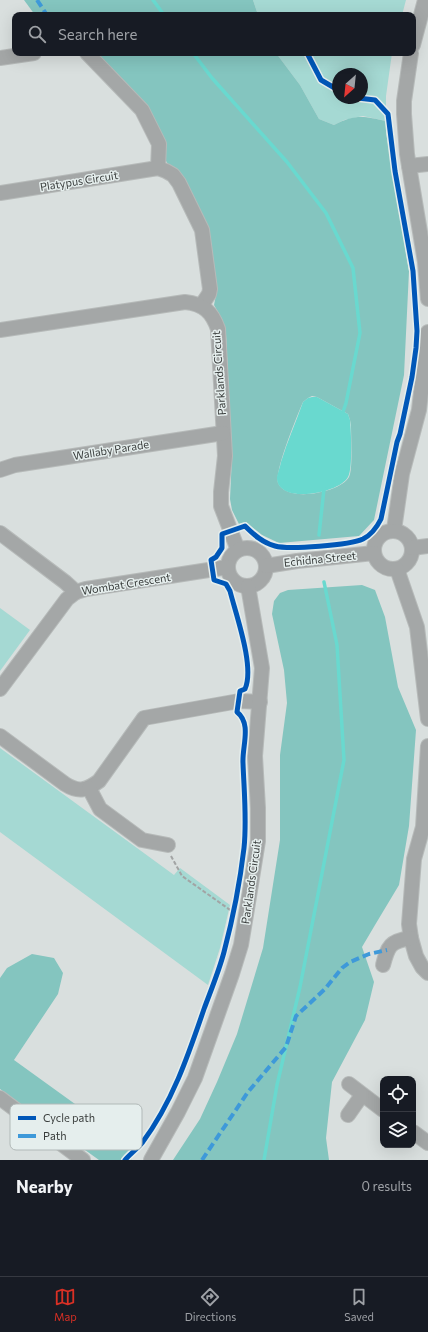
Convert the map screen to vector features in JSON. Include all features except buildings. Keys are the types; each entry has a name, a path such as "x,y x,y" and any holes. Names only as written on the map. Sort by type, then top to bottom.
{"street":[{"path":"416,35 426,0"},
{"path":"0,58 14,56"},
{"path":"0,330 185,302 201,306 209,294 210,288 202,230 179,183 174,175 158,168 159,144 142,110 90,56"},
{"path":"411,56 404,101 404,114 409,166 426,261 428,299"},
{"path":"409,166 428,164"},
{"name":"Platypus Circuit","path":"0,193 158,168"},
{"name":"Parklands Circuit","path":"201,306 209,312 218,329 225,456 221,506 238,550"},
{"path":"394,530 402,474 419,410 428,332"},
{"name":"Wallaby Parade","path":"0,470 14,465 223,433"},
{"path":"394,530 408,538 412,548 412,554 406,564 396,569 382,566 375,558 373,548 376,539 384,532 394,530"},
{"path":"0,533 76,592"},
{"path":"412,548 428,546"},
{"path":"250,548 261,555 266,566 265,572 259,582 248,586 236,583 229,573 228,567 230,557 238,550 250,548"},
{"name":"Echidna Street","path":"266,566 297,561 374,553"},
{"name":"Wombat Crescent","path":"0,689 67,599 76,592 86,589 228,567"},
{"path":"396,569 417,627 426,683 428,719"},
{"name":"Parklands Circuit","path":"151,1160 175,1118 195,1078 241,945 258,842 255,756 262,668 248,586"},
{"path":"0,736 72,788 81,790 89,788 99,780 144,718 239,701 260,702"},
{"path":"428,746 426,827 414,859 409,924 416,956 422,967 428,973"},
{"path":"89,788 100,809 142,840 168,845"},
{"path":"383,965 387,950 392,943 401,939 411,938"},
{"path":"349,1084 380,1108"},
{"path":"348,1115 362,1095"},
{"path":"0,1098 10,1105"},
{"path":"416,1134 428,1143"},
{"path":"70,1150 83,1160"}],"path":[{"path":"168,845 173,861 182,876 233,912"},
{"path":"232,919 234,905"}],"shaded area":[{"path":"24,0 253,0 257,12 33,12"},
{"path":"253,0 406,0 403,12 257,12"},
{"path":"97,56 278,56 300,85 319,119 334,125 341,121 360,117 386,121 386,132 409,271 404,375 374,520 359,536 279,543 262,535 246,522 239,524 232,510 230,499 232,456 226,335 222,319 214,305 217,290 208,228 164,158 165,149","holes":["312,396 317,397 348,414 351,425 351,460 349,477 344,483 335,488 313,494 291,493 283,489 278,483 279,468 303,402"]},
{"path":"278,56 392,56 386,96 386,121 363,116 344,120 334,125 319,119 300,85"},
{"path":"312,397 317,397 348,414 350,420 351,441 350,473 342,483 333,488 309,494 297,494 286,491 279,486 277,477 283,454 303,402"},
{"path":"362,585 375,590 385,617 398,687 416,730 409,826 399,885 362,947 374,982 365,1020 332,1082 326,1138 329,1160 173,1160 200,1119 217,1082 237,1034 263,948 280,840 280,755 287,703 284,670 272,614 274,601 280,593 288,590"},
{"path":"0,608 30,630 0,671"},
{"path":"0,748 174,875 180,868 230,905 220,948 208,985 0,832"},
{"path":"32,954 54,958 63,973 58,994 14,1060 75,1104 21,1104 0,1089 0,978 7,968"},
{"path":"85,1150 135,1150 131,1160 99,1160"}],"waterway":[{"path":"153,0 162,12"},
{"path":"195,56 212,78 287,162 326,213 353,268 360,333 346,403 342,415"},
{"path":"319,535 324,489"},
{"path":"264,1160 277,1085 300,987 344,760 337,645 324,582"}],"marked path":[{"path":"37,0 45,12"},
{"path":"202,1160 248,1092 286,1047 296,1016 325,989 342,968 350,962 369,954 387,950"}],"cycle path":[{"path":"309,56 321,80 332,86"},
{"path":"142,1143 153,1128 178,1079 222,959 233,913 244,848 245,806 243,756 245,729 242,717 237,712 240,691 245,689 248,668 244,641 230,591 226,584 214,580 211,560 216,557 222,548 222,534 245,526 263,541 271,545 282,547 333,545 363,539 374,530 381,519 400,434 412,377 416,348 417,331 413,271 395,171 388,114 375,100 368,99"},
{"path":"125,1160 135,1150"}]}
